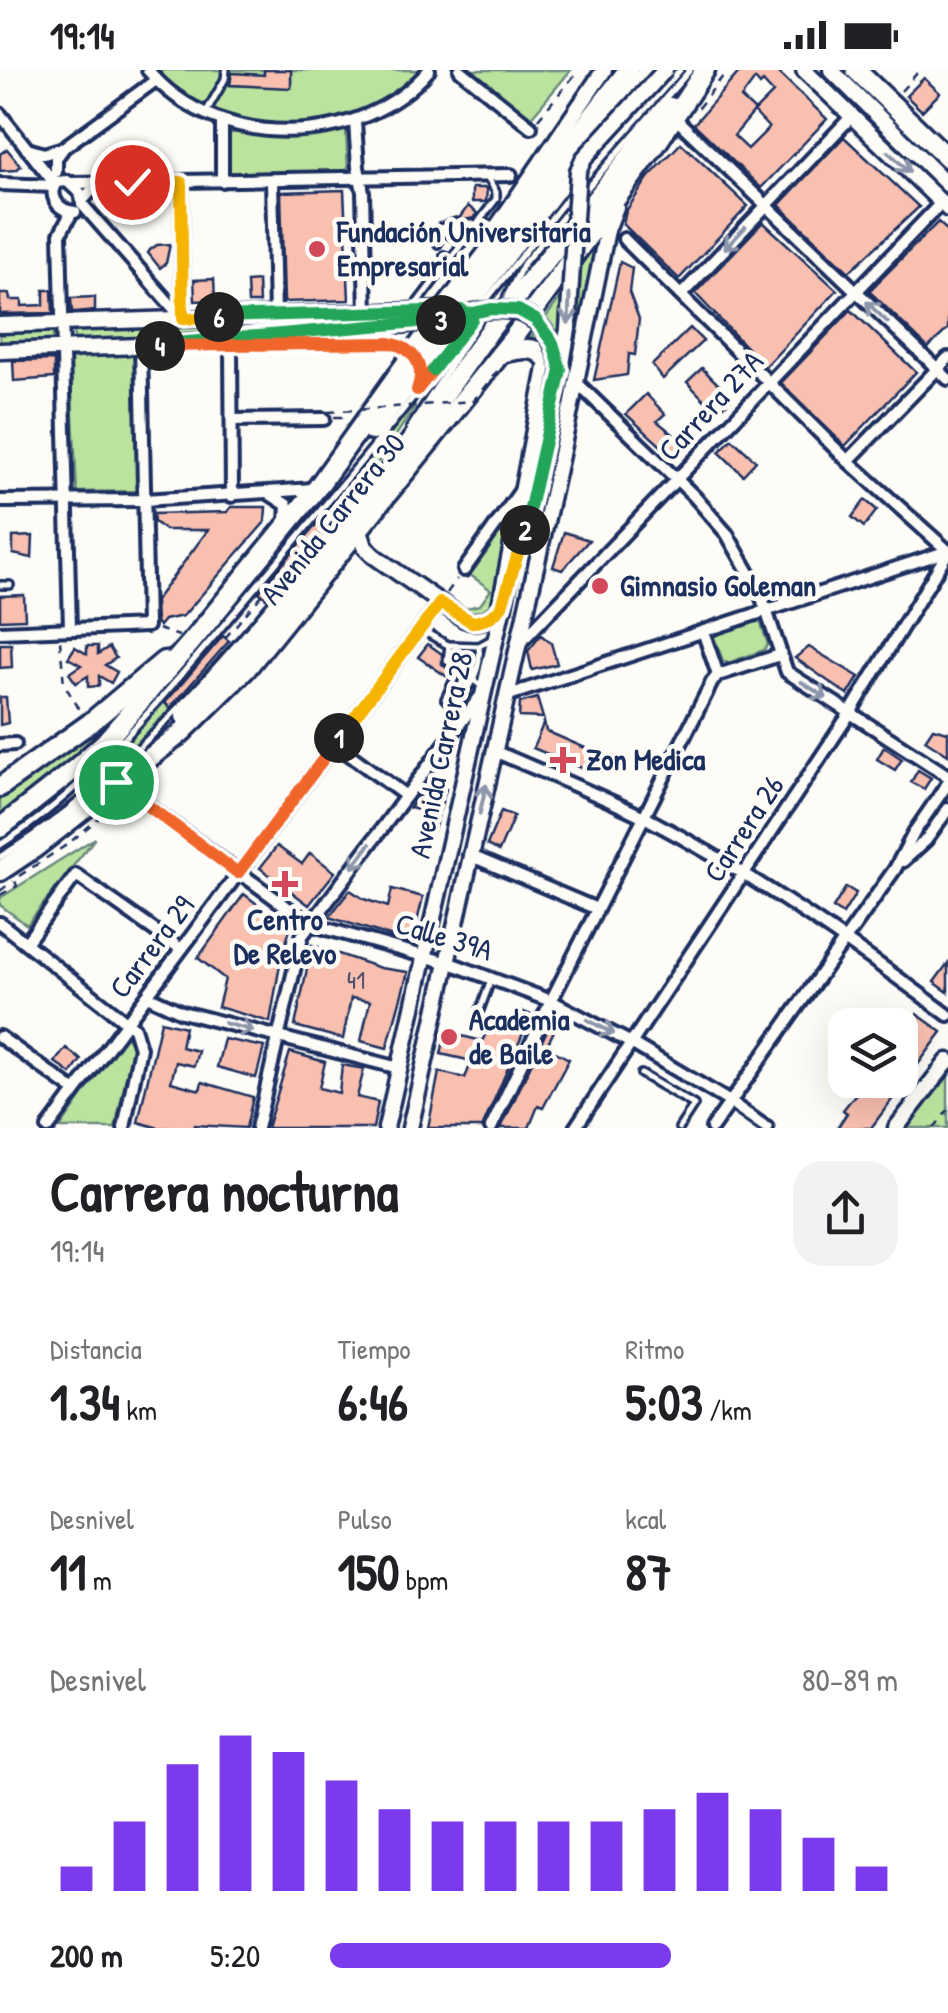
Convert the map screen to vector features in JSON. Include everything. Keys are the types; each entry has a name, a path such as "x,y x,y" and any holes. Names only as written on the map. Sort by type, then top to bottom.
{"highway":[{"name":"Avenida Carrera 30","path":"317,488 354,454 417,362 444,310 628,70"},
{"name":"Avenida Carrera 30","path":"0,828 104,742 193,640 317,488 367,419 417,362 469,316 597,133 649,70"},
{"name":"Avenida Carrera 30","path":"5,869 123,787 217,701 281,628 441,428 502,359 704,70"},
{"name":"Avenida Carrera 30","path":"123,787 374,494 493,326 641,140 704,70"},
{"path":"856,70 948,158"},
{"path":"502,359 532,348 544,354 549,364 502,606"},
{"path":"374,494 441,428"},
{"path":"0,787 90,723 193,640"}],"main road":[{"name":"Avenida Carrera 30","path":"444,310 604,70"},
{"name":"Avenida Carrera 28","path":"386,1128 480,687 528,520 561,370 568,329 580,164 665,70"},
{"path":"804,70 944,206"},
{"path":"831,70 948,185"},
{"name":"Avenida Carrera 28","path":"410,1128 607,230 624,188"},
{"path":"0,351 141,346 398,325 491,309 518,310 536,320 548,336 561,370"},
{"path":"0,325 444,310"},
{"path":"360,530 368,551 472,622 492,616 502,606"},
{"path":"896,1128 948,1061"}],"street":[{"path":"148,70 204,114 222,121 286,130 355,122 401,96 429,70"},
{"path":"460,70 531,128"},
{"path":"27,150 44,154 63,148 156,80"},
{"path":"0,114 27,150 82,202 183,319"},
{"path":"674,117 948,379"},
{"path":"681,295 852,117"},
{"path":"222,121 222,181"},
{"path":"355,122 366,313"},
{"path":"63,148 56,158 60,181 57,204 72,212"},
{"path":"22,184 34,168 27,150"},
{"path":"0,184 512,176"},
{"path":"272,180 274,315"},
{"path":"65,629 69,500 60,234 72,212 90,192 132,182"},
{"path":"181,182 183,319"},
{"path":"93,214 93,203 103,188"},
{"name":"Carrera 27A","path":"518,644 856,291 944,206"},
{"path":"506,696 948,552 848,461 624,239"},
{"path":"0,632 147,626 141,346"},
{"path":"231,346 232,496"},
{"path":"848,461 948,358"},
{"path":"575,381 677,479 727,534 760,592 787,672 948,779 895,869 712,1128"},
{"path":"232,420 324,419"},
{"path":"464,570 525,486"},
{"path":"0,501 144,500 317,488"},
{"path":"269,494 289,508 282,530"},
{"name":"Carrera 26","path":"575,1128 850,713 948,552"},
{"name":"Carrera 29","path":"48,1128 440,603"},
{"path":"704,634 718,675"},
{"path":"491,1128 597,909 718,675 780,655"},
{"path":"258,1128 302,936 465,718 480,687"},
{"path":"0,745 15,744"},
{"path":"334,744 406,796"},
{"path":"494,751 646,818 745,874 846,938 948,1015"},
{"name":"Calle 39A","path":"123,787 310,924 447,963 551,1001 631,1043 767,1128"},
{"path":"895,869 926,840 948,809"},
{"path":"470,856 597,909"},
{"path":"26,943 76,875 181,950"},
{"path":"0,923 128,1021 138,1036 140,1048 124,1128"},
{"path":"146,996 182,1012 399,1068"},
{"path":"0,1037 75,1091"}],"lane":[{"path":"204,114 225,79 226,70"},
{"path":"0,845 58,800 152,708 347,481 469,316 680,70"},
{"path":"5,869 62,812 176,712 399,448 503,304 524,263 690,70"},
{"path":"411,311 463,244 473,224 496,199 486,176"},
{"path":"438,244 440,228 456,222"},
{"path":"473,224 498,224"},
{"path":"440,228 463,244"},
{"path":"444,256 460,283"},
{"path":"444,310 469,316"},
{"path":"399,448 426,399 472,332 469,316"},
{"path":"141,346 390,343 402,346 417,362 417,390"},
{"path":"0,585 10,585"},
{"path":"420,630 449,645 479,646 495,638"},
{"path":"449,645 448,661 480,687"},
{"path":"479,646 480,687"},
{"path":"459,669 445,699 465,718"},
{"path":"454,708 480,687"},
{"path":"477,1018 492,978"},
{"path":"641,1074 694,1105 678,1128"}],"path":[{"path":"531,128 579,70"},
{"path":"891,103 920,70"},
{"path":"367,419 330,417 330,412 473,402 502,359"},
{"path":"324,419 342,418"},
{"path":"320,528 360,478"},
{"path":"440,603 464,570"},
{"path":"225,638 262,595"},
{"path":"147,626 193,640"},
{"path":"65,629 64,684 90,723"},
{"path":"0,893 18,886 5,869 68,844 123,787"},
{"path":"934,1128 948,1110"}],"green space":[{"path":"155,70 264,70 264,75 231,73 230,85 291,87 291,70 420,70 394,94 362,111 326,122 288,125 249,122 213,111 181,94"},
{"path":"471,70 571,70 529,120"},
{"path":"836,70 853,70 948,163 948,176"},
{"path":"844,90 948,193 948,205 838,96"},
{"path":"346,130 348,171 228,174 227,133"},
{"path":"580,224 585,226 509,331 436,421 482,347"},
{"path":"599,233 573,357 552,355 527,343 563,294 563,281"},
{"path":"310,323 74,343 74,331"},
{"path":"0,331 53,331 53,343 0,343"},
{"path":"138,350 140,491 77,492 70,359"},
{"path":"414,408 365,482 357,476 406,409"},
{"path":"512,515 490,606 482,616 459,613 480,605 491,590 466,572"},
{"path":"754,619 760,621 768,644 764,650 728,663 723,661 714,637"},
{"path":"163,702 171,709 127,752 123,748"},
{"path":"102,723 106,727 50,778 0,816 0,795"},
{"path":"95,838 27,925 0,905 0,898"},
{"path":"125,1035 133,1045 115,1128 60,1128"},
{"path":"948,1068 948,1128 903,1128"}],"building":[{"path":"264,70 291,70 291,88 230,85 232,73 264,75"},
{"path":"741,70 776,70 827,119 761,188 694,124","holes":["755,79 773,93 755,111 741,98","754,112 769,128 748,149 734,136"]},
{"path":"924,78 940,93 922,111 906,96"},
{"path":"844,137 919,207 849,272 779,205"},
{"path":"681,143 748,206 679,279 623,224 626,211 648,178"},
{"path":"7,149 21,166 0,171 0,154"},
{"path":"472,188 487,188 486,202 472,202"},
{"name":"Fundación Universitaria Empresarial","path":"344,190 349,300 284,302 281,192"},
{"path":"468,206 477,213 464,220 465,229 459,234 453,230 461,225 460,217"},
{"path":"763,222 837,290 765,367 695,293"},
{"path":"938,222 948,231 948,329 928,348 869,291"},
{"path":"170,244 166,263 160,268 148,253 157,245"},
{"path":"620,262 632,268 629,292 639,319 635,355 629,354 627,375 594,380"},
{"path":"214,279 215,300 195,301 194,280"},
{"path":"258,281 259,303 248,303 247,282"},
{"path":"44,290 52,290 53,313 0,314 0,294 9,294 10,300 22,300 22,306 44,305"},
{"path":"95,297 95,311 72,312 71,298"},
{"path":"851,310 916,372 845,446 781,383"},
{"path":"690,328 703,341 663,379 652,365"},
{"path":"54,360 54,378 14,381 13,361"},
{"path":"702,368 732,398 717,413 687,382"},
{"path":"646,394 665,414 657,421 685,444 673,457 626,414"},
{"path":"732,439 756,461 743,475 719,452"},
{"path":"865,500 877,510 864,527 852,517"},
{"path":"231,507 266,507 265,522 183,616 164,620 159,626 155,601 208,530 165,530 154,522 153,514 227,512"},
{"path":"317,524 324,530 266,598 259,592"},
{"path":"564,532 589,540 562,570 553,567"},
{"path":"33,536 32,558 13,554 13,537"},
{"path":"24,595 25,619 0,620 0,596"},
{"path":"541,635 551,643 557,664 532,670 528,651"},
{"path":"223,636 229,641 170,708 165,703"},
{"path":"0,644 11,644 12,667 0,668"},
{"path":"428,644 442,654 442,664 450,671 446,676 418,657"},
{"path":"87,646 98,646 98,654 109,647 116,658 105,665 117,672 111,683 99,676 99,686 88,687 88,676 76,683 69,673 81,665 68,658 75,647 87,654"},
{"path":"809,647 859,677 848,695 795,658"},
{"path":"454,651 473,656 470,670 454,658"},
{"path":"0,697 6,697 8,723 0,725"},
{"path":"537,698 543,718 519,717 520,703"},
{"path":"544,722 546,731 599,754 591,772 533,748"},
{"path":"933,728 948,732 948,755 925,740"},
{"path":"884,747 902,759 895,770 877,759"},
{"path":"918,770 931,778 924,789 911,782"},
{"path":"432,778 446,789 434,830 418,826 422,811 410,808"},
{"path":"501,811 514,816 499,851 487,845"},
{"path":"277,846 302,864 310,853 335,872 309,905 260,868"},
{"path":"846,887 856,893 843,914 833,908"},
{"path":"392,889 423,897 412,943 329,917 350,890 388,907"},
{"path":"244,894 290,929 270,1022 218,1007 225,979 198,958"},
{"path":"312,945 380,968 408,972 387,1048 361,1041 370,1001 351,998 343,1039 295,1026"},
{"path":"948,963 948,992 934,982"},
{"path":"516,1009 531,1015 482,1128 428,1128 439,1072 465,1078 472,1061 441,1054 446,1032 482,1041 493,1020 508,1026"},
{"path":"918,1015 942,1032 918,1064"},
{"path":"161,1021 185,1027 181,1047 198,1051 194,1066 176,1062 171,1082 200,1090 202,1082 253,1097 246,1128 159,1128 138,1122"},
{"path":"550,1024 556,1027 546,1047 569,1059 543,1108 538,1106 529,1128 501,1128"},
{"path":"224,1039 264,1047 256,1078 217,1067"},
{"path":"66,1048 81,1060 71,1074 55,1062"},
{"path":"290,1052 325,1062 319,1088 339,1093 342,1065 364,1069 357,1097 378,1102 373,1128 267,1128"},
{"path":"852,1098 893,1098 871,1128 837,1128 847,1113 843,1110"}],"place":[{"name":"Fundación Universitaria Empresarial","path":"317,249"},
{"name":"Gimnasio Goleman","path":"600,586"},
{"name":"Zon Medica","path":"563,760"},
{"name":"Centro De Relevo","path":"285,884"},
{"name":"Academia de Baile","path":"449,1037"}],"route":[{"path":"116,782 238,873 440,603 472,622 492,616 502,606 528,520 561,370 553,343 536,320 518,310 504,308 472,312 451,318 430,322 141,346 392,343 408,350 419,364 421,378 417,390 472,319 468,314 466,312 462,310 183,319 181,182 132,182"}]}
